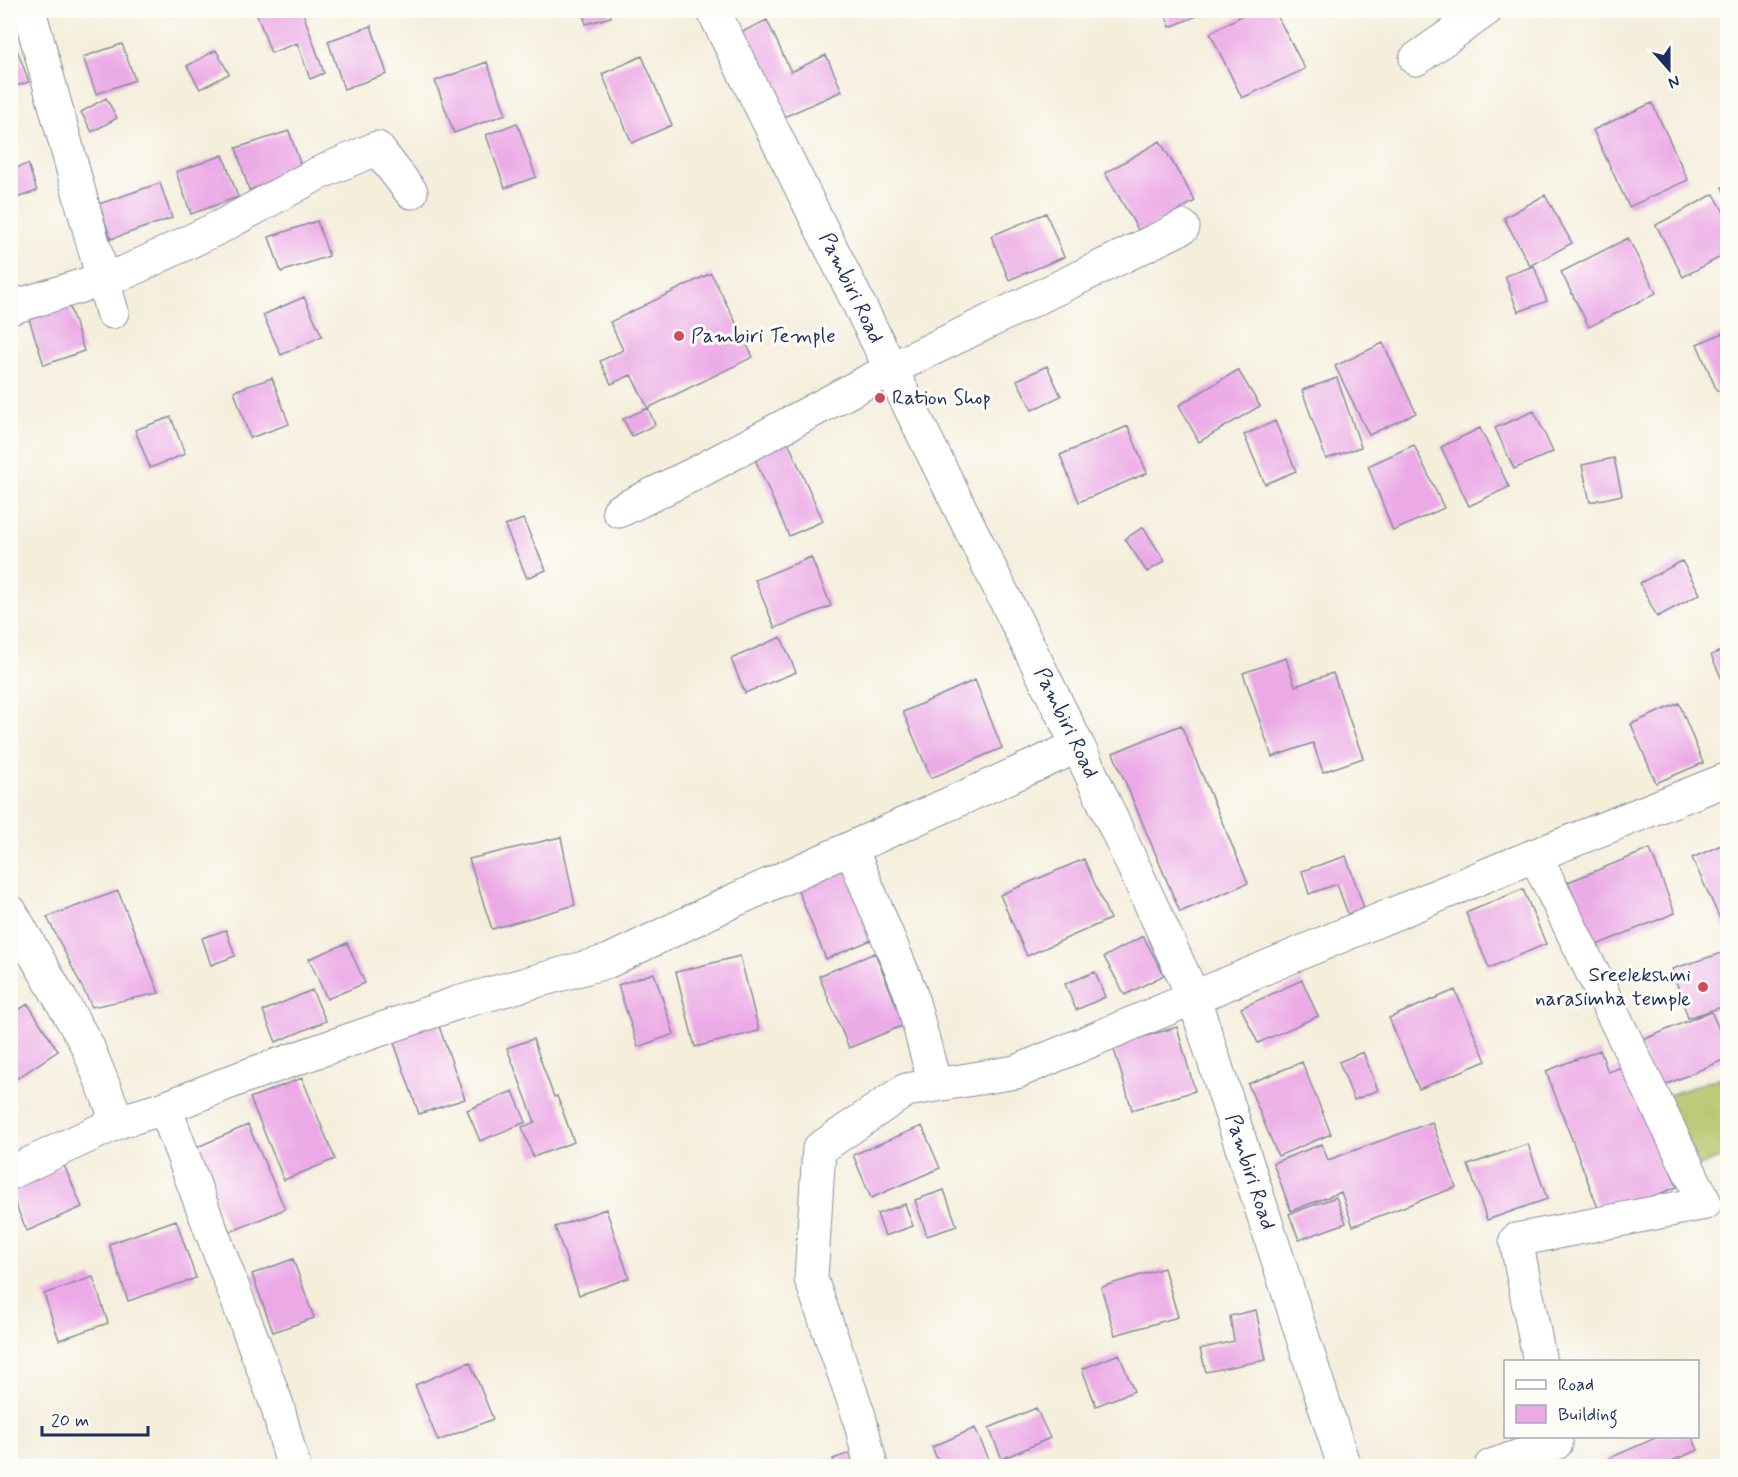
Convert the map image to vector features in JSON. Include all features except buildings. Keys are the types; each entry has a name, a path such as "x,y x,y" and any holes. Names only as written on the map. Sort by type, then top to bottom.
{"street":[{"path":"10,15 24,10"},
{"path":"29,10 112,312"},
{"name":"Pambiri Road","path":"713,10 1078,746 1194,998 1344,1467"},
{"path":"1416,59 1486,10"},
{"path":"10,308 126,272 222,226 317,174 377,148 411,192"},
{"path":"619,511 700,471 891,369 1183,227"},
{"path":"10,1173 118,1122 165,1108 243,1077 457,1003 609,961 735,900 1078,746"},
{"path":"871,1467 859,1416 811,1279 819,1149 906,1090 1016,1072 1536,855 1728,778"},
{"path":"851,848 910,991 935,1084"},
{"path":"1536,855 1705,1203 1516,1240 1540,1360"},
{"path":"10,911 87,1045 118,1122"},
{"path":"165,1108 277,1405 293,1467"},
{"path":"1491,1467 1556,1443 1554,1438"}],"green space":[{"path":"1727,1075 1727,1155 1699,1166 1663,1097"}],"place":[{"name":"Pambiri Temple","path":"679,336"},
{"name":"Ration Shop","path":"880,398"},
{"name":"Sreelekshmi narasimha temple","path":"1703,987"}]}
